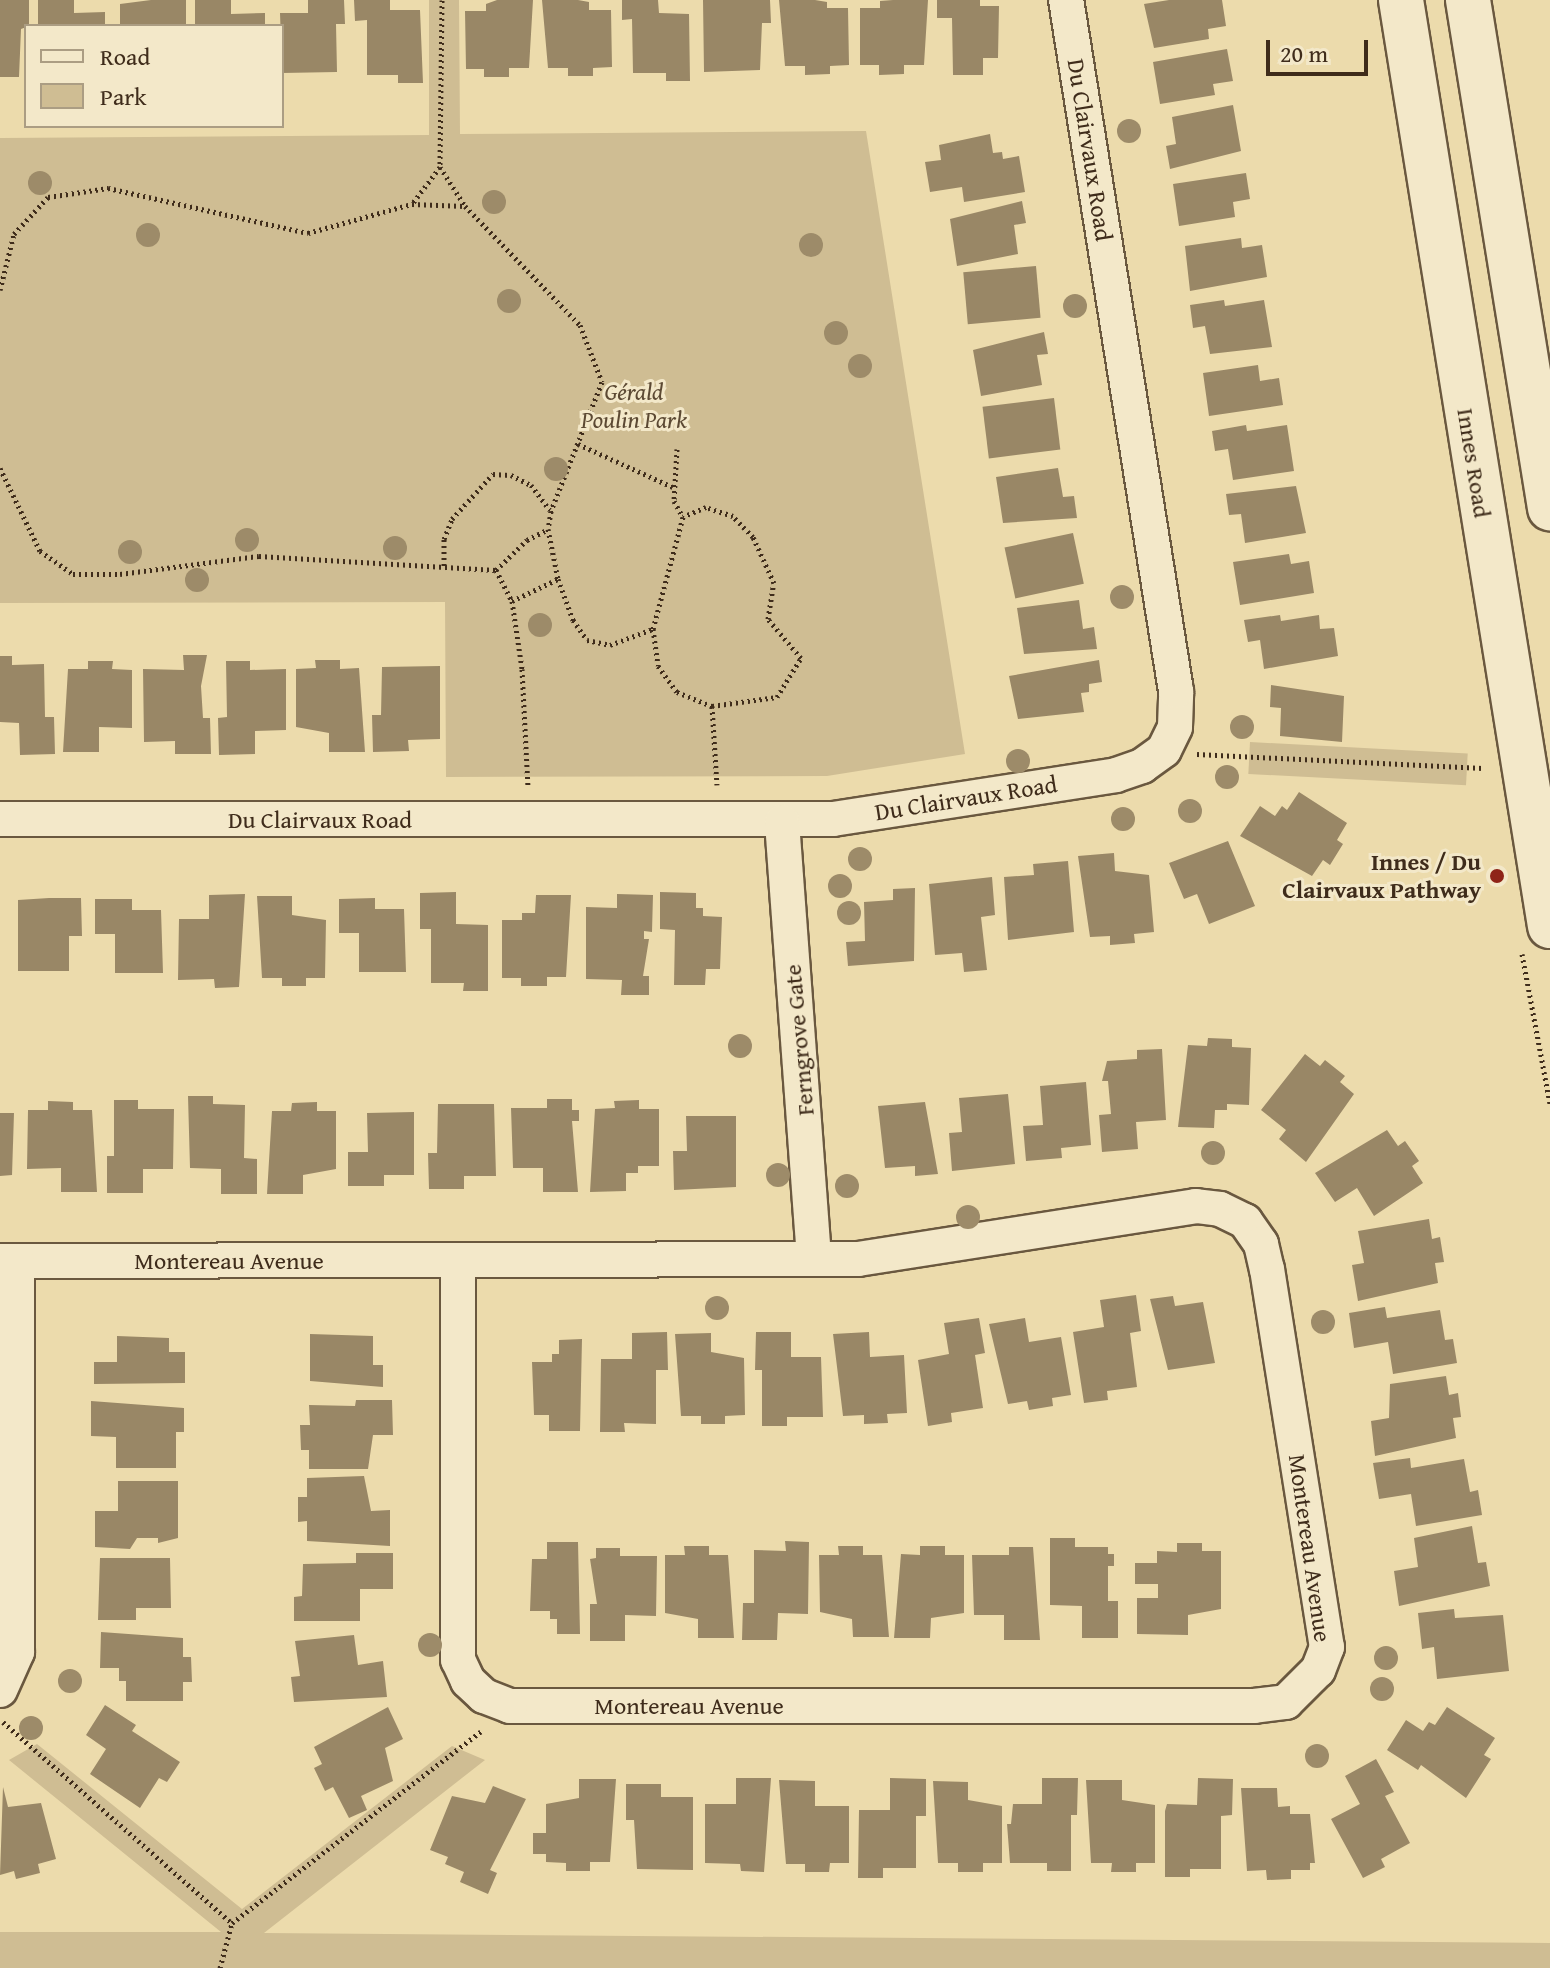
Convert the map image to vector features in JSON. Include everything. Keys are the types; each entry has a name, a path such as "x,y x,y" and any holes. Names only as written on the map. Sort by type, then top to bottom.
{"main road":[{"name":"Innes Road","path":"1401,0 1550,926"},
{"path":"1468,0 1550,508"}],"street":[{"name":"Du Clairvaux Road","path":"0,819 782,822 833,819 1116,775 1142,766 1164,750 1175,727 1176,691 1066,0"},
{"name":"Ferngrove Gate","path":"782,822 814,1258"},
{"name":"Montereau Avenue","path":"9,1261 814,1258 902,1253 1196,1206 1220,1209 1245,1221 1261,1244 1267,1269 1327,1647 1318,1670 1286,1702 1254,1706 510,1706 484,1696 468,1681 458,1660 458,1261"},
{"path":"0,1690 17,1652 9,1261"}],"path":[{"path":"442,0 440,167 465,206 580,325 602,382 551,511 548,529 558,579 587,640 610,645 653,629"},
{"path":"412,204 440,167"},
{"path":"0,290 14,234 48,197 108,188 308,233 412,204 465,206"},
{"path":"578,444 673,487"},
{"path":"677,449 673,487 683,517 653,629 658,666 677,692 712,706 777,697 801,658 768,619 774,583 753,537 733,516 706,507 683,517"},
{"path":"0,468 40,551 73,574 120,574 259,556 496,570 527,540 548,529"},
{"path":"444,567 444,539 452,519 493,474 511,475 531,485 551,511"},
{"path":"496,570 512,601 522,669 529,819"},
{"path":"512,601 558,579"},
{"path":"712,706 717,820"},
{"path":"1164,750 1483,768"},
{"path":"220,1968 232,1923 443,1765 510,1706"},
{"path":"0,1719 232,1923"}],"green space":[{"name":"Gérald Poulin Park","path":"429,0 459,0 460,134 866,131 965,754 827,776 446,777 445,602 0,603 0,138 429,135"},
{"path":"1250,742 1468,753 1466,785 1248,774"},
{"path":"37,1744 242,1909 452,1746 485,1760 264,1933 1550,1943 1550,1968 0,1968 0,1932 221,1932 9,1760"}],"building":[{"path":"0,0 29,0 29,24 24,24 21,29 19,77 0,77"},
{"path":"38,0 74,0 74,13 105,12 105,24 38,24"},
{"path":"186,0 186,24 120,24 120,4"},
{"path":"195,0 231,0 231,14 265,13 265,24 195,24"},
{"path":"308,0 344,0 345,24 336,24 337,72 284,73 284,24 280,24 280,13 308,13"},
{"path":"354,0 390,0 390,10 420,10 423,83 398,83 398,75 367,75 367,20 355,21"},
{"path":"497,0 533,0 529,68 509,68 509,77 484,77 484,69 466,69 465,11 486,11 486,4"},
{"path":"542,0 578,0 589,2 589,10 611,10 612,67 593,68 593,76 568,76 568,68 548,68"},
{"path":"622,0 658,0 659,13 689,14 690,81 666,81 666,73 633,73 632,19 622,20"},
{"path":"703,0 770,0 771,23 762,23 760,70 704,72"},
{"path":"779,0 815,0 827,2 827,8 848,8 849,65 830,66 830,74 805,75 805,66 785,66"},
{"path":"928,0 924,65 904,65 904,74 879,75 879,65 860,65 860,8 880,8 880,1"},
{"path":"937,0 980,0 980,6 999,6 998,58 983,58 983,75 953,75 952,18 937,18"},
{"path":"1169,0 1222,0 1226,26 1208,29 1209,39 1154,48 1144,4"},
{"path":"1227,49 1233,81 1213,84 1215,95 1160,104 1153,62"},
{"path":"1233,105 1241,151 1170,169 1166,146 1176,144 1172,117"},
{"path":"990,134 993,153 1002,152 1003,159 1019,156 1025,192 964,202 962,187 930,192 925,162 941,160 939,145"},
{"path":"1246,173 1250,199 1233,202 1235,217 1179,226 1173,184"},
{"path":"1022,201 1026,223 1014,225 1018,254 957,266 950,219"},
{"path":"1241,238 1242,248 1262,245 1267,277 1190,291 1185,246"},
{"path":"1036,266 1041,318 968,324 963,272"},
{"path":"1224,300 1225,306 1264,300 1272,347 1210,354 1205,326 1193,328 1190,305"},
{"path":"1044,332 1048,354 1037,355 1042,385 981,396 973,350"},
{"path":"1258,365 1260,381 1279,378 1283,405 1209,416 1203,373"},
{"path":"1054,398 1060,450 989,458 983,407"},
{"path":"1246,425 1247,431 1287,425 1294,471 1233,480 1228,449 1215,451 1212,431"},
{"path":"1058,468 1063,497 1074,496 1077,518 1003,523 996,477"},
{"path":"1296,486 1306,533 1245,543 1241,514 1229,515 1226,494"},
{"path":"1073,533 1084,584 1015,598 1005,548"},
{"path":"1289,554 1291,564 1309,561 1314,593 1240,605 1233,562"},
{"path":"1079,600 1083,629 1094,627 1097,649 1024,654 1017,608"},
{"path":"1280,615 1281,621 1319,615 1320,629 1334,628 1338,656 1264,669 1260,640 1248,642 1244,620"},
{"path":"183,655 207,655 201,686 203,718 210,718 211,754 175,754 175,741 144,742 143,669 184,670"},
{"path":"0,656 12,656 12,665 44,664 45,717 54,717 55,754 20,755 19,723 0,722"},
{"path":"315,660 340,660 340,669 359,668 365,752 329,752 329,733 296,727 296,669 316,668"},
{"path":"1099,660 1102,682 1089,684 1089,692 1081,693 1084,712 1018,719 1009,676"},
{"path":"88,661 113,661 112,669 132,670 132,728 99,727 99,752 63,752 68,669 88,669"},
{"path":"226,661 250,661 250,670 286,669 286,730 255,731 255,754 219,755 218,718 227,717"},
{"path":"440,666 440,739 408,740 409,751 373,752 372,715 381,715 382,667"},
{"path":"1271,685 1344,696 1342,742 1280,736 1281,708 1270,707"},
{"path":"1299,792 1347,823 1337,840 1343,844 1330,865 1323,860 1312,876 1240,836 1260,806 1275,816 1282,806 1287,810"},
{"path":"1228,841 1255,906 1209,924 1197,894 1184,899 1169,863"},
{"path":"1114,853 1115,871 1149,875 1154,932 1134,934 1135,943 1110,945 1110,936 1090,937 1078,856"},
{"path":"1068,861 1074,932 1008,940 1004,877 1034,875 1033,864"},
{"path":"992,877 995,915 981,917 987,970 964,972 962,953 935,955 929,884"},
{"path":"915,888 914,961 848,966 846,942 865,941 864,902 893,900 893,889"},
{"path":"456,892 456,924 488,925 488,991 463,991 464,983 431,983 431,929 420,929 420,893"},
{"path":"660,892 696,893 696,908 703,908 703,916 722,917 720,969 706,969 705,985 674,985 675,930 660,929"},
{"path":"245,894 239,987 215,988 214,979 178,980 179,919 209,919 209,895"},
{"path":"617,894 653,895 652,932 644,931 644,939 649,939 643,976 649,976 649,995 621,995 622,980 586,979 586,907 617,908"},
{"path":"536,895 571,895 566,977 547,977 547,986 521,986 521,978 502,978 502,920 522,920 522,913 535,913"},
{"path":"257,896 292,896 292,915 326,920 325,978 306,978 306,986 282,986 282,978 262,978"},
{"path":"81,898 82,936 69,936 69,971 18,971 18,900"},
{"path":"375,898 375,909 404,909 406,972 359,972 359,933 339,933 339,899"},
{"path":"95,899 132,899 132,910 161,910 163,973 115,973 115,934 95,934"},
{"path":"1208,1038 1232,1039 1232,1047 1251,1048 1249,1105 1227,1104 1227,1110 1215,1110 1214,1128 1178,1127 1188,1045 1207,1046"},
{"path":"1162,1049 1166,1120 1136,1122 1138,1149 1102,1152 1099,1115 1111,1114 1108,1081 1102,1081 1107,1061 1137,1059 1137,1050"},
{"path":"1305,1054 1320,1066 1325,1060 1345,1076 1340,1082 1354,1094 1306,1162 1279,1139 1286,1130 1261,1110"},
{"path":"1086,1082 1091,1145 1061,1148 1062,1158 1026,1161 1023,1126 1043,1125 1040,1086"},
{"path":"1008,1094 1015,1164 952,1171 949,1133 962,1132 959,1098"},
{"path":"188,1096 213,1096 213,1104 245,1105 244,1158 257,1159 257,1194 221,1194 221,1169 190,1168"},
{"path":"547,1099 572,1099 572,1110 579,1110 579,1121 572,1121 578,1192 543,1192 543,1168 513,1168 511,1108 547,1108"},
{"path":"114,1100 138,1100 138,1109 174,1109 173,1169 143,1169 143,1193 107,1193 107,1156 114,1156"},
{"path":"639,1100 639,1109 659,1109 659,1166 638,1166 638,1173 626,1173 626,1191 590,1192 595,1109 615,1108 614,1101"},
{"path":"48,1101 73,1102 73,1110 92,1110 97,1192 61,1192 61,1168 27,1169 28,1110 48,1110"},
{"path":"317,1102 317,1111 336,1111 336,1169 303,1175 303,1194 267,1194 272,1111 291,1111 292,1103"},
{"path":"925,1102 938,1174 915,1176 915,1166 885,1168 878,1106"},
{"path":"438,1104 494,1104 496,1176 464,1176 464,1189 429,1189 428,1153 437,1153"},
{"path":"414,1112 414,1175 384,1175 384,1186 348,1186 348,1152 368,1152 367,1113"},
{"path":"0,1113 14,1113 12,1175 0,1176"},
{"path":"686,1116 736,1116 736,1187 674,1190 673,1151 687,1151"},
{"path":"1387,1130 1398,1146 1405,1141 1419,1161 1412,1166 1423,1183 1374,1216 1357,1188 1335,1202 1315,1173"},
{"path":"1429,1219 1432,1239 1440,1237 1444,1262 1435,1263 1438,1283 1358,1301 1352,1265 1364,1263 1358,1231"},
{"path":"1136,1295 1141,1331 1130,1333 1137,1387 1107,1391 1108,1400 1084,1403 1073,1332 1104,1327 1100,1300"},
{"path":"1173,1296 1175,1306 1203,1302 1215,1363 1168,1370 1150,1299"},
{"path":"1385,1307 1387,1318 1440,1310 1445,1340 1453,1339 1457,1363 1393,1374 1388,1342 1354,1348 1349,1313"},
{"path":"979,1318 985,1353 975,1355 983,1408 951,1413 952,1422 928,1426 918,1360 949,1354 944,1323"},
{"path":"1025,1318 1029,1342 1061,1337 1071,1395 1052,1398 1053,1406 1029,1410 1027,1401 1008,1404 989,1324"},
{"path":"667,1332 668,1370 656,1370 656,1424 624,1423 625,1432 600,1432 601,1359 632,1359 632,1333"},
{"path":"756,1332 791,1332 791,1357 821,1357 823,1417 787,1417 787,1426 762,1426 762,1370 755,1370"},
{"path":"869,1332 870,1357 904,1355 907,1413 887,1414 888,1423 864,1424 864,1415 843,1416 833,1334"},
{"path":"711,1333 711,1352 744,1358 745,1415 725,1416 725,1424 701,1424 701,1416 681,1416 675,1334"},
{"path":"310,1334 373,1336 373,1365 383,1365 383,1387 310,1381"},
{"path":"117,1336 169,1338 169,1352 185,1352 185,1383 94,1384 94,1362 117,1362"},
{"path":"582,1339 580,1431 549,1431 549,1415 534,1415 532,1362 552,1362 552,1354 559,1354 559,1340"},
{"path":"1446,1376 1449,1395 1458,1393 1461,1417 1453,1418 1456,1438 1375,1456 1371,1421 1389,1418 1390,1384"},
{"path":"356,1400 392,1400 393,1435 373,1435 368,1469 309,1469 309,1450 301,1450 300,1425 310,1425 309,1405 355,1406"},
{"path":"91,1401 184,1408 184,1432 176,1432 176,1468 116,1468 116,1437 91,1436"},
{"path":"1410,1458 1411,1468 1464,1459 1470,1492 1478,1490 1482,1515 1416,1526 1411,1494 1379,1499 1373,1463"},
{"path":"364,1476 371,1511 390,1510 390,1546 307,1541 307,1521 298,1522 298,1497 307,1497 307,1478"},
{"path":"118,1481 178,1481 178,1538 158,1543 158,1538 137,1538 130,1549 95,1547 95,1511 118,1511"},
{"path":"1472,1526 1478,1563 1486,1562 1490,1586 1399,1606 1394,1571 1418,1567 1414,1538"},
{"path":"1050,1538 1075,1538 1075,1547 1108,1547 1108,1554 1114,1554 1114,1566 1108,1566 1108,1601 1118,1601 1118,1638 1082,1638 1082,1606 1050,1605"},
{"path":"785,1541 809,1542 808,1614 778,1613 777,1640 742,1640 743,1603 754,1603 754,1550 786,1551"},
{"path":"547,1542 578,1542 580,1634 557,1634 557,1619 550,1619 550,1611 530,1611 532,1559 547,1559"},
{"path":"1177,1543 1202,1543 1202,1551 1221,1551 1221,1609 1188,1615 1188,1635 1137,1634 1137,1598 1158,1598 1158,1584 1135,1584 1135,1563 1157,1563 1157,1551 1177,1552"},
{"path":"684,1546 709,1546 709,1555 728,1555 734,1638 698,1638 698,1619 665,1613 665,1555 685,1555"},
{"path":"838,1546 863,1546 863,1555 882,1555 889,1637 853,1637 852,1619 820,1612 819,1555 839,1555"},
{"path":"920,1546 945,1546 945,1555 964,1555 964,1613 931,1618 930,1638 894,1638 901,1554 920,1555"},
{"path":"1009,1547 1033,1547 1040,1640 1004,1640 1004,1615 974,1615 972,1555 1009,1555"},
{"path":"596,1548 620,1548 620,1556 657,1556 656,1616 625,1615 625,1641 590,1641 590,1604 597,1604 590,1559 596,1558"},
{"path":"356,1553 393,1553 393,1589 360,1589 360,1621 294,1621 294,1597 302,1596 303,1564 356,1563"},
{"path":"100,1558 170,1558 171,1608 136,1608 136,1620 98,1620"},
{"path":"1454,1609 1455,1618 1503,1615 1509,1671 1437,1679 1434,1647 1422,1649 1418,1613"},
{"path":"101,1632 183,1638 183,1657 191,1657 192,1682 183,1682 183,1701 126,1701 126,1681 119,1681 119,1668 100,1668"},
{"path":"354,1635 358,1665 383,1661 387,1697 294,1702 291,1677 300,1676 295,1641"},
{"path":"105,1705 136,1725 132,1731 180,1762 167,1782 159,1778 140,1808 90,1774 106,1749 86,1735"},
{"path":"388,1707 403,1739 385,1748 393,1781 361,1796 367,1810 349,1818 333,1787 325,1791 314,1768 322,1764 314,1747"},
{"path":"1447,1707 1495,1738 1484,1755 1491,1759 1466,1798 1421,1765 1418,1770 1387,1750 1406,1720 1423,1731 1429,1722 1435,1725"},
{"path":"1376,1759 1394,1792 1385,1796 1410,1843 1381,1859 1385,1867 1363,1878 1331,1819 1360,1804 1345,1776"},
{"path":"736,1778 771,1778 764,1872 741,1871 740,1864 705,1863 705,1804 736,1804"},
{"path":"890,1778 926,1779 926,1816 916,1816 916,1868 883,1868 883,1878 858,1878 859,1810 890,1810"},
{"path":"1042,1778 1078,1778 1077,1815 1071,1815 1071,1871 1047,1871 1047,1863 1010,1863 1007,1824 1011,1824 1013,1804 1042,1804"},
{"path":"1198,1778 1233,1779 1232,1815 1221,1816 1221,1869 1190,1869 1190,1877 1165,1877 1167,1804 1197,1805"},
{"path":"579,1779 616,1779 610,1862 590,1862 590,1871 566,1871 566,1863 546,1862 546,1854 533,1854 533,1833 546,1833 546,1804 579,1798"},
{"path":"779,1780 815,1781 815,1806 849,1806 849,1863 830,1863 829,1872 805,1872 805,1864 786,1864"},
{"path":"1086,1780 1122,1780 1122,1800 1155,1805 1155,1863 1136,1863 1136,1872 1111,1872 1112,1863 1091,1863"},
{"path":"933,1781 968,1782 968,1800 1002,1806 1002,1863 983,1863 983,1872 958,1872 958,1863 938,1863"},
{"path":"626,1784 661,1784 661,1797 693,1797 693,1870 637,1869 634,1820 626,1820"},
{"path":"493,1786 526,1799 490,1870 497,1873 488,1894 460,1882 464,1872 445,1864 448,1857 430,1850 452,1796 485,1803"},
{"path":"3,1787 8,1807 41,1803 56,1859 38,1864 40,1873 16,1879 14,1871 0,1875"},
{"path":"1241,1788 1277,1788 1278,1807 1290,1806 1290,1814 1310,1814 1315,1863 1310,1863 1310,1870 1291,1870 1291,1879 1267,1880 1266,1870 1247,1871"}],"place":[{"name":"Innes / Du Clairvaux Pathway","path":"1497,876"}]}
